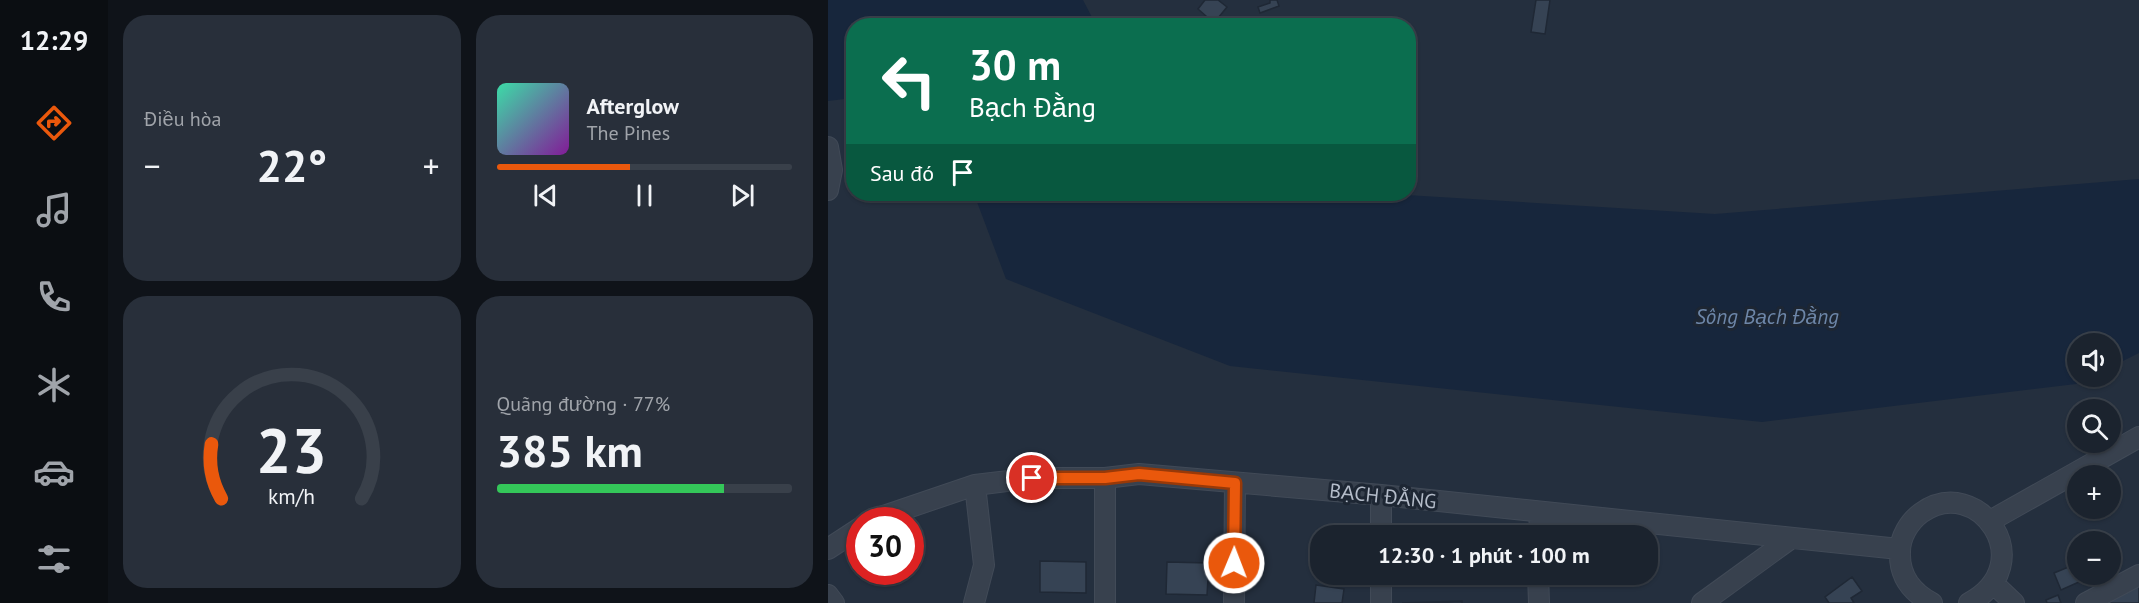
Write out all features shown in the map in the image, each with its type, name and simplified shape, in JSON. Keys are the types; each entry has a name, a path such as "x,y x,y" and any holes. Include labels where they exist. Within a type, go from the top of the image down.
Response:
{"street":[{"path":"828,147 832,170 828,190"},
{"path":"1990,521 2139,437"},
{"name":"BẠCH ĐẰNG","path":"910,507 975,485 1032,478 1105,478 1139,474 1381,495 1899,549"},
{"path":"1105,478 1105,603"},
{"path":"1234,603 1235,483"},
{"path":"974,603 984,565 975,485"},
{"path":"1381,495 1381,525"},
{"path":"1932,603 1918,595 1907,582 1900,566 1899,549 1904,533 1914,519 1928,508 1944,503 1961,504 1977,510 1990,521 1998,535 2002,552 2001,569 1994,584 1982,596 1970,603"},
{"path":"1539,525 1540,512"},
{"path":"828,549 846,537"},
{"path":"1702,603 1790,539"},
{"path":"2086,603 2139,574"},
{"path":"1994,584 2014,603"},
{"path":"1381,585 1381,603"},
{"path":"1538,585 1539,603"},
{"path":"828,595 834,603"}],"water":[{"path":"828,0 1083,0 1092,18 846,18 846,99 828,101"},
{"name":"Sông Bạch Đằng","path":"2139,179 2139,353 2121,362 2121,333 2067,333 2067,385 1762,422 1230,366 1006,279 977,201 1416,201 1416,196 1715,214"}],"building":[{"path":"1205,0 1218,0 1227,7 1218,18 1208,18 1198,9"},
{"path":"1270,0 1277,0 1279,6 1260,13 1258,7 1270,3"},
{"path":"1536,0 1550,0 1545,34 1531,32"},
{"path":"1040,561 1086,562 1086,593 1040,592"},
{"path":"1167,562 1209,563 1207,595 1166,594"},
{"path":"2067,568 2067,585 2072,585 2061,590 2054,573"},
{"path":"1852,577 1862,591 1851,598 1854,603 1829,603 1825,597"},
{"path":"2139,584 2139,603 2110,603 2107,596"},
{"path":"1316,585 1344,589 1342,603 1314,603"},
{"path":"1464,585 1492,585 1492,586"},
{"path":"2058,595 2061,603 2047,603 2046,600"},
{"path":"1462,601 1462,603 1402,603"}],"route":[{"path":"1032,478 1105,478 1139,474 1235,483 1234,563"}]}
